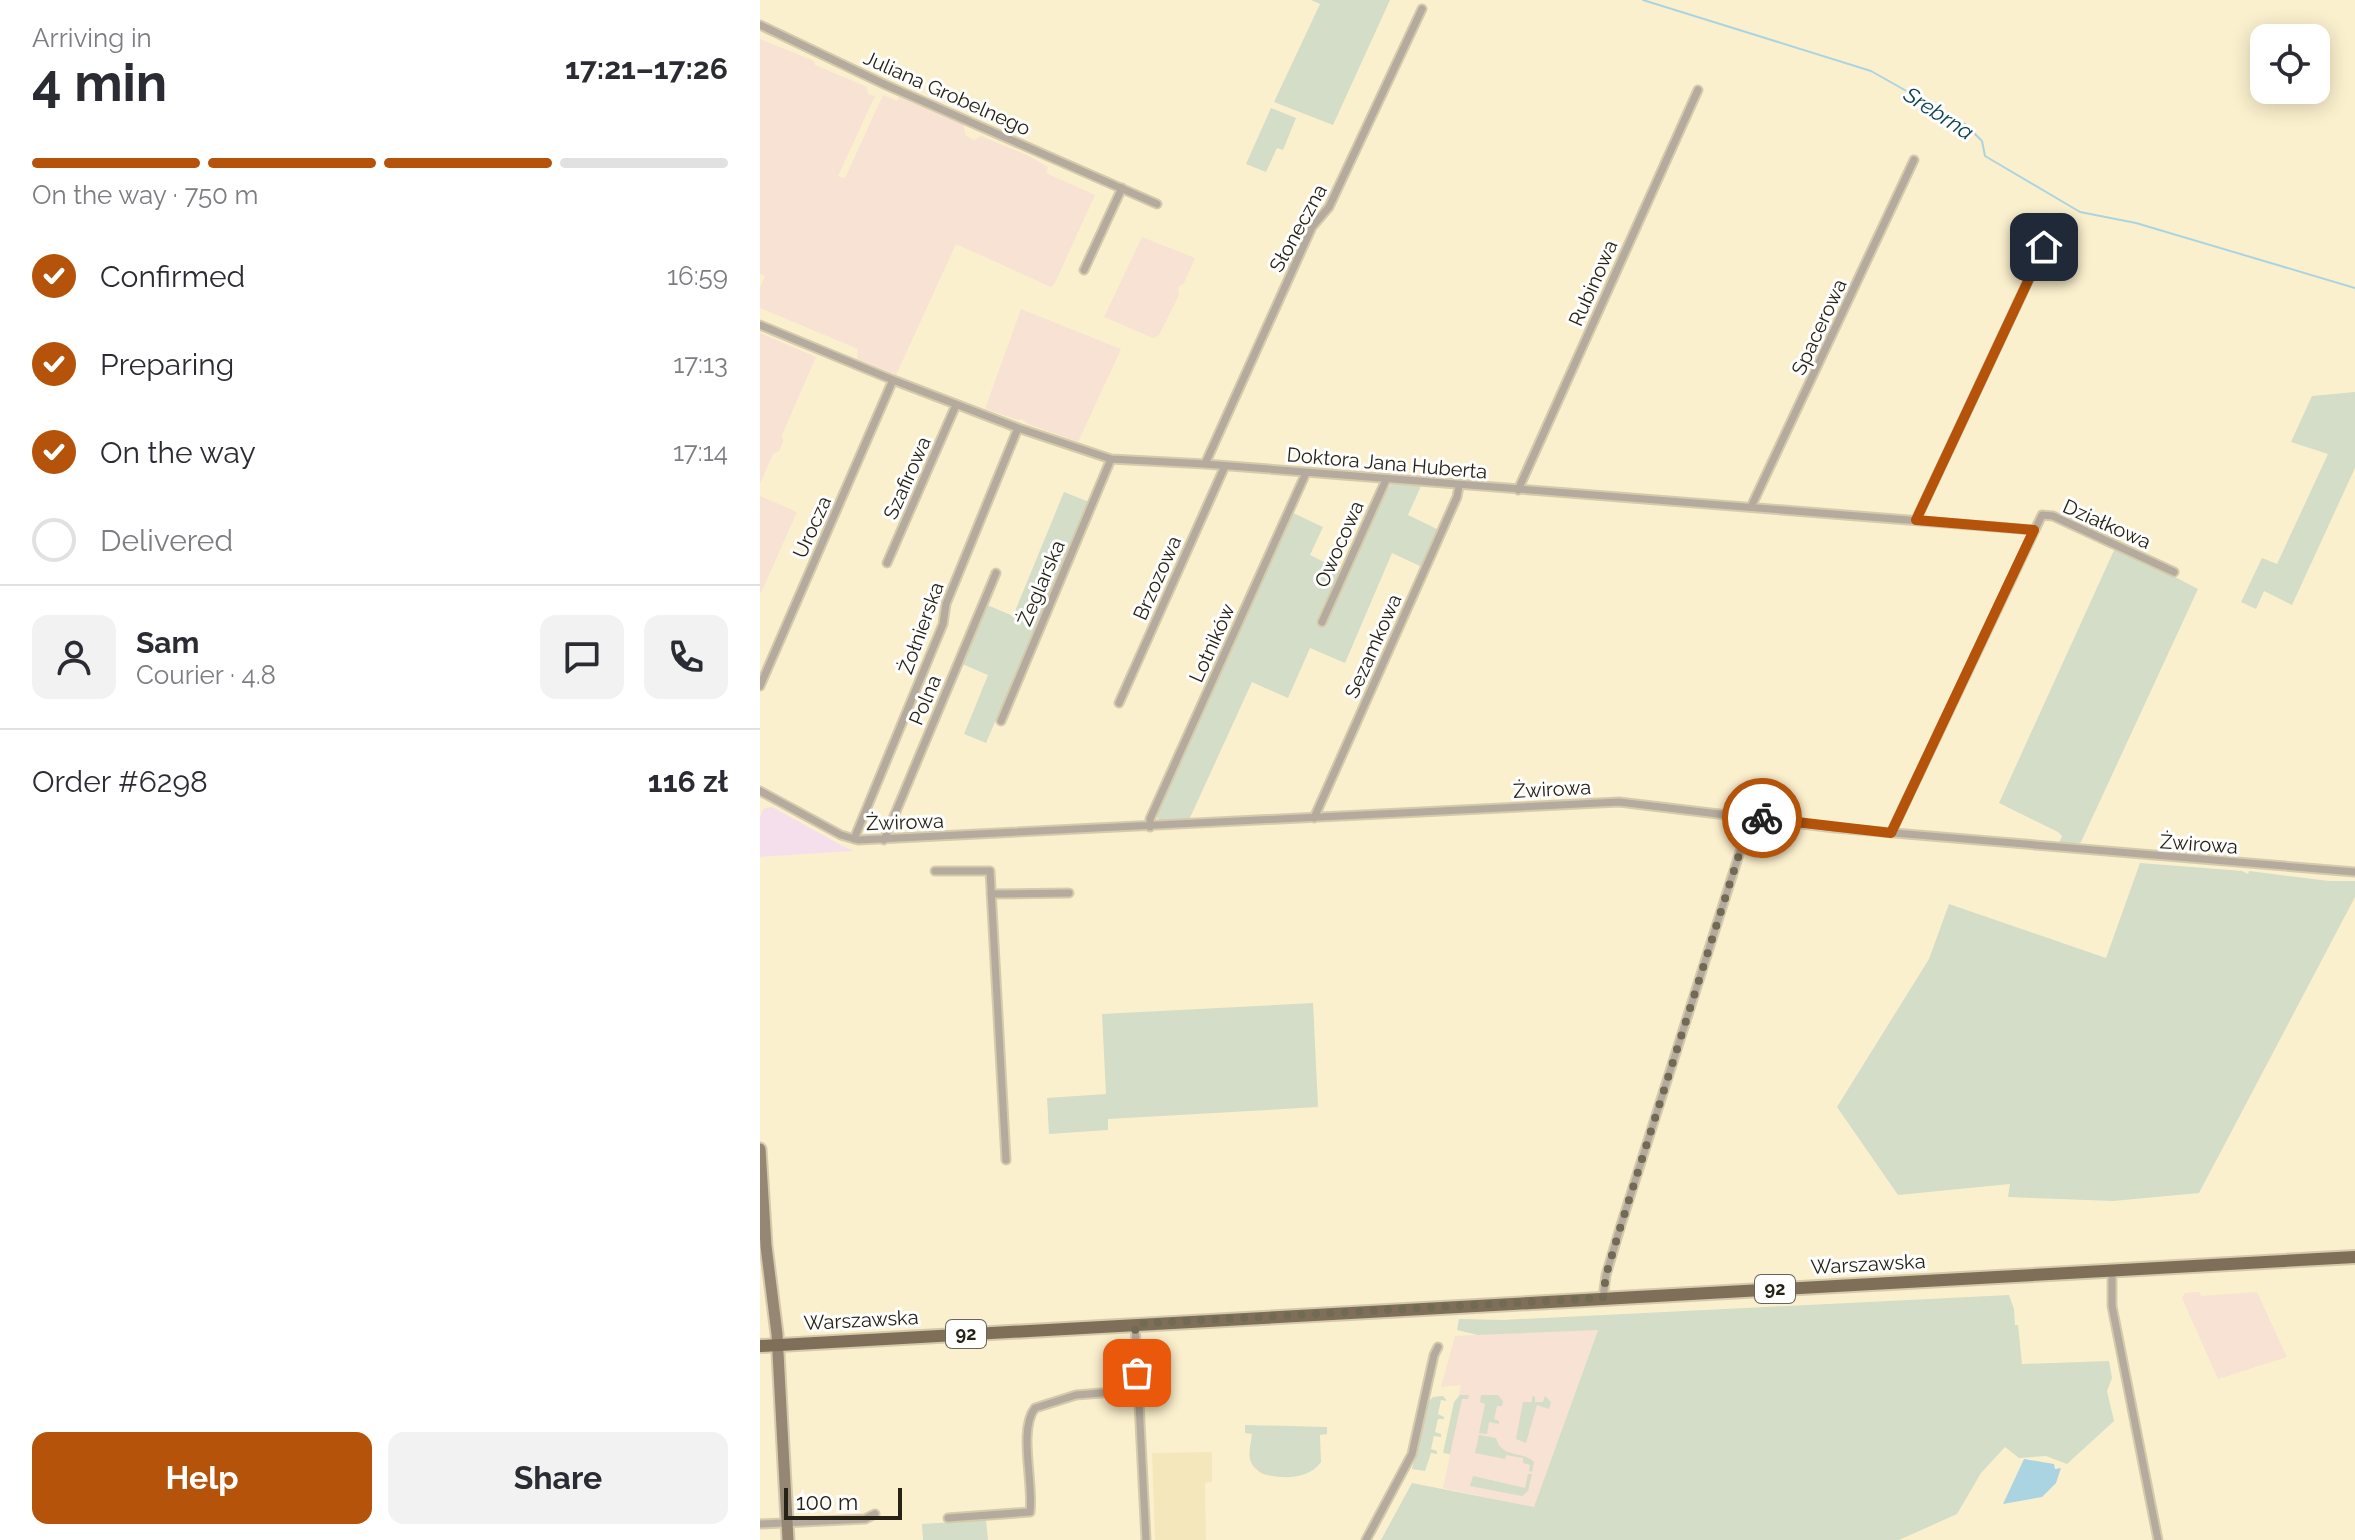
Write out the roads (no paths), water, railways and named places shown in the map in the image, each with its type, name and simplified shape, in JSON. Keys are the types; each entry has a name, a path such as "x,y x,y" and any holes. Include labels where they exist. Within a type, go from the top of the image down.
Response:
{"main road":[{"name":"Warszawska","path":"760,1346 2355,1257"}],"street":[{"name":"Słoneczna","path":"1205,464 1312,227 1329,207 1422,9"},
{"name":"Juliana Grobelnego","path":"760,25 886,85 1157,204"},
{"name":"Rubinowa","path":"1518,490 1698,90"},
{"name":"Spacerowa","path":"1751,507 1914,160"},
{"path":"1084,270 1122,188"},
{"path":"1916,520 2044,247"},
{"name":"Doktora Jana Huberta","path":"760,325 956,405 1111,459 2034,530"},
{"name":"Urocza","path":"760,686 893,380"},
{"name":"Szafirowa","path":"887,563 956,405"},
{"name":"Żołnierska","path":"854,839 943,624 946,604 1018,428"},
{"name":"Żeglarska","path":"1001,721 1111,459"},
{"name":"Brzozowa","path":"1119,703 1225,466"},
{"name":"Lotników","path":"1150,827 1150,819 1306,473"},
{"name":"Owocowa","path":"1322,622 1386,480"},
{"name":"Sezamkowa","path":"1314,818 1457,497 1459,486"},
{"name":"Działkowa","path":"1891,833 2042,515 2053,516 2174,572"},
{"name":"Polna","path":"884,840 996,573"},
{"name":"Żwirowa","path":"760,791 854,839 1150,827 1603,802 1891,833 2355,872"},
{"path":"1603,1298 1606,1275 1621,1225 1751,817"},
{"path":"935,871 990,871 1006,1160"},
{"path":"991,894 1069,893"},
{"path":"760,1149 767,1258 778,1345 788,1540"},
{"path":"2112,1270 2112,1306 2158,1540"},
{"path":"1135,1324 1146,1540"},
{"path":"1366,1540 1412,1454 1438,1347"},
{"path":"948,1518 1030,1512 1029,1422 1031,1413 1040,1404 1076,1395 1138,1390"},
{"path":"760,1524 865,1519 875,1514"}],"water":[{"path":"2024,1459 2061,1468 2056,1483 2042,1497 2003,1504"}],"waterway":[{"name":"Srebrna","path":"1643,0 1871,71 1965,124 1982,141 1985,156 2080,212 2136,223 2355,288"}]}
